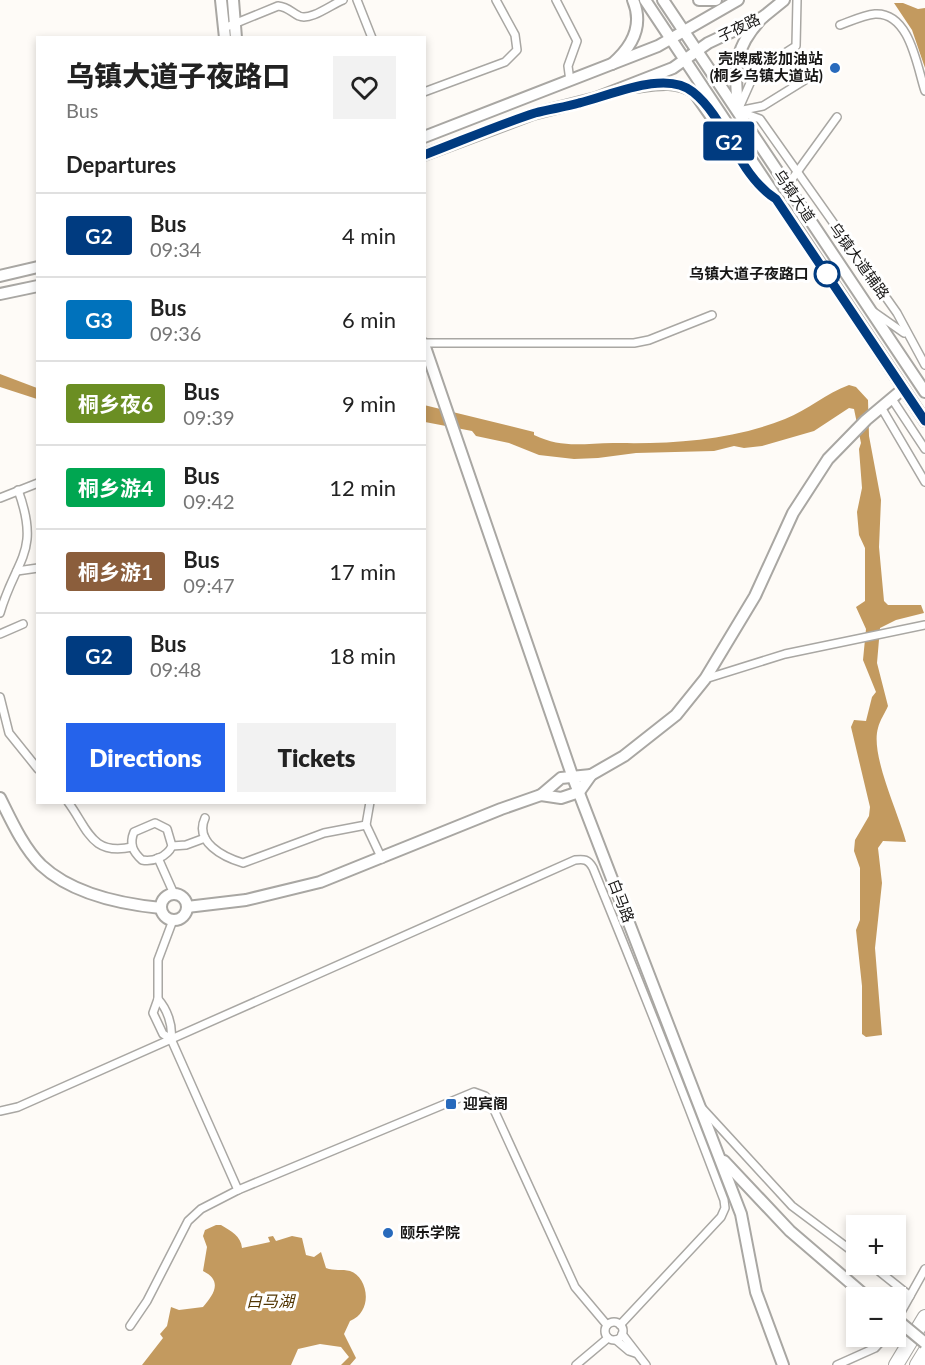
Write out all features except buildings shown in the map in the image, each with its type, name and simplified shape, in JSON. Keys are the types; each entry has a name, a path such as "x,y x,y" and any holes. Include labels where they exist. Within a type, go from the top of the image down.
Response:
{"highway":[{"path":"896,1365 925,1317"},
{"path":"917,1365 925,1352"}],"street":[{"path":"221,0 224,33"},
{"path":"233,0 236,36"},
{"path":"224,33 235,23 278,6 286,6 300,16 308,16 344,0"},
{"path":"357,0 371,36"},
{"path":"426,91 505,62 518,50 515,35 496,0"},
{"path":"556,0 578,41 568,66 570,81"},
{"path":"612,64 627,51 635,35 638,17 633,0"},
{"name":"乌镇大道","path":"645,0 925,421"},
{"name":"乌镇大道","path":"663,0 925,392"},
{"path":"699,0 716,0"},
{"name":"子夜路","path":"426,136 672,40 738,0"},
{"name":"子夜路","path":"426,154 533,114 579,104 673,68 697,50 763,17 784,0"},
{"path":"738,111 755,72 796,46 797,0"},
{"path":"840,26 876,14 897,21 905,32 925,91"},
{"path":"738,111 735,75 739,51 743,40 763,17"},
{"path":"738,111 762,106 813,75"},
{"path":"615,91 669,83 687,87 694,92 757,182 776,199"},
{"name":"乌镇大道辅路","path":"738,111 760,119 897,313 906,334 925,365"},
{"path":"787,186 837,117"},
{"path":"796,229 810,220"},
{"path":"0,276 36,267"},
{"path":"0,294 36,286"},
{"path":"869,308 906,334"},
{"path":"426,344 634,343 649,340 712,315"},
{"name":"白马路","path":"426,349 447,404 572,775 741,1214 763,1318 783,1365"},
{"path":"542,795 561,798 579,792 591,775 624,756 676,715 705,679 755,596 793,513 828,459 853,432 903,389"},
{"path":"892,399 925,449"},
{"path":"880,409 925,482"},
{"path":"0,498 36,484"},
{"path":"0,613 5,594 23,561 28,531 25,510 18,490"},
{"path":"17,571 36,568"},
{"path":"0,634 23,624"},
{"path":"705,679 785,654 925,625"},
{"path":"0,697 9,733 36,764"},
{"path":"187,907 246,900 293,890 351,872 501,809 542,795 561,778 572,775 591,775"},
{"path":"0,798 29,850 49,870 81,890 112,900 161,908"},
{"path":"69,804 94,841 100,846 110,850 132,847"},
{"path":"370,804 366,825 382,858"},
{"path":"205,818 202,830 205,838 218,853 243,863 324,833 366,825"},
{"path":"155,824 167,829 172,846 170,851 158,858 142,860 132,847 134,832 155,824"},
{"path":"172,846 186,846 205,838"},
{"path":"158,858 174,894"},
{"path":"0,1111 18,1107 575,860 589,861 680,1084 725,1208 721,1217 620,1325"},
{"path":"174,894 182,896 187,907 181,918 173,920 165,916 161,908 163,900 174,894"},
{"path":"173,920 158,960 158,999 153,1013 163,1034 171,1039 238,1190"},
{"path":"158,999 173,1029 171,1039"},
{"path":"157,1022 168,1017"},
{"path":"130,1326 147,1301 188,1221 201,1209 238,1190 468,1093 480,1093 489,1101 575,1287 607,1325"},
{"path":"700,1105 792,1206 846,1246"},
{"path":"718,1154 774,1216 855,1287"},
{"path":"906,1303 925,1269"},
{"path":"884,1275 910,1296"},
{"path":"607,1325 612,1323 620,1325"},
{"path":"607,1325 605,1334 608,1338 616,1340 635,1353"},
{"path":"620,1325 622,1334 646,1365"},
{"path":"906,1328 925,1343"},
{"path":"616,1340 622,1334"},
{"path":"576,1365 608,1338"},
{"path":"837,1365 876,1347"}],"water":[{"path":"894,3 903,3 918,9 925,8 925,68 912,30"},
{"path":"0,374 36,388 36,399 0,387"},
{"path":"849,385 856,387 868,400 869,436 881,500 879,547 884,601 888,605 921,605 924,613 896,620 880,628 877,663 888,706 878,728 878,753 886,785 906,842 883,841 878,848 882,883 875,948 882,1035 866,1037 862,1034 862,986 856,930 860,920 860,868 854,851 855,840 869,816 870,807 851,727 854,720 866,721 872,697 876,692 863,660 866,629 856,607 865,601 865,548 859,535 857,512 862,488 859,449 861,443 854,409 849,408 814,431 762,446 744,448 734,446 714,451 636,453 574,459 539,455 509,443 476,436 472,431 426,422 426,405 534,432 534,435 545,440 566,444 661,443 745,432 785,419"},
{"name":"白马湖","path":"221,1225 235,1234 242,1248 270,1242 268,1237 273,1236 276,1241 292,1236 302,1238 306,1255 314,1257 321,1252 326,1268 356,1274 361,1280 366,1295 363,1310 350,1321 344,1334 356,1358 350,1365 341,1365 349,1357 341,1347 320,1344 298,1349 291,1365 142,1365 163,1338 160,1334 167,1326 171,1307 179,1310 203,1307 213,1293 215,1283 203,1271 207,1247 203,1236 205,1230"}],"bus line":[{"name":"G2","path":"426,154 533,114 579,104 615,91 669,83 687,87 694,92 713,116 757,182 765,192 776,199 925,421"}],"place":[{"name":"壳牌威澎加油站 (桐乡乌镇大道站)","path":"835,68"},
{"name":"乌镇大道子夜路口","path":"827,274"},
{"name":"迎宾阁","path":"451,1104"},
{"name":"颐乐学院","path":"388,1233"}]}
